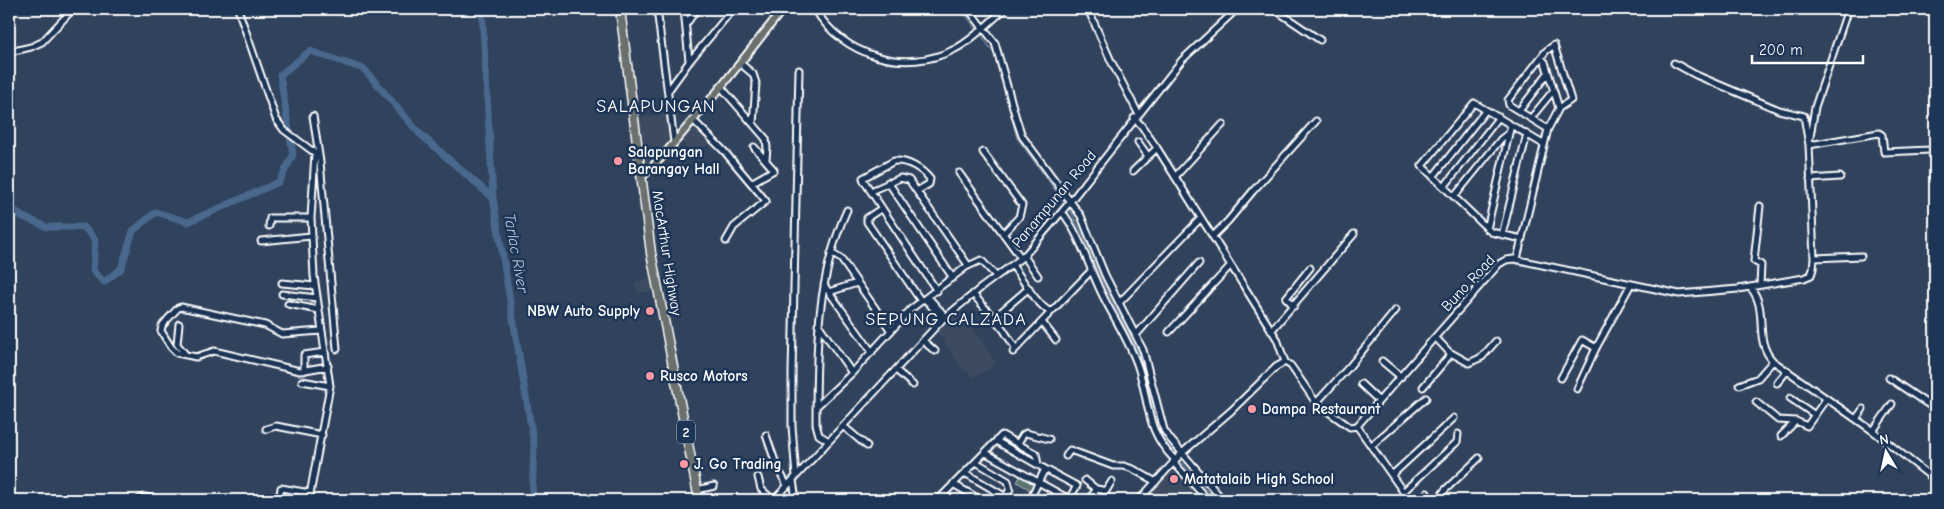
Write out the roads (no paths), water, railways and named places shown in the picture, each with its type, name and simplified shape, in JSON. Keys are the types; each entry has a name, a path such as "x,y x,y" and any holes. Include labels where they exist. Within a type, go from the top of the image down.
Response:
{"highway":[{"name":"MacArthur Highway","path":"620,9 652,260 699,500"}],"main road":[{"path":"642,177 721,87 783,9"}],"street":[{"path":"9,52 31,47 42,42 73,9"},
{"path":"238,9 276,119 284,130 317,152"},
{"path":"657,9 674,142"},
{"path":"684,9 687,23 689,62"},
{"path":"687,23 697,9"},
{"path":"668,92 689,62 733,9"},
{"path":"815,9 822,22 853,47 870,55 892,60 915,60 942,55 957,48 1005,9"},
{"path":"968,9 981,29 992,37 998,48 1022,136 1066,207 1091,271 1136,360 1157,439 1208,500"},
{"path":"1088,9 1106,50 1138,113"},
{"path":"1226,9 1231,14"},
{"name":"Panampunan Road","path":"773,500 945,318 996,276 1023,257 1066,207 1134,118 1182,60 1237,9"},
{"path":"1274,9 1320,40"},
{"path":"1809,145 1814,111 1848,9"},
{"path":"1516,259 1548,128 1559,108 1571,99 1556,45 1550,47 1508,100 1510,105 1548,128"},
{"path":"1541,58 1545,62 1559,108"},
{"path":"740,63 753,74 756,83 753,124"},
{"path":"1674,63 1696,75 1779,110 1804,116 1809,145 1814,258 1861,256"},
{"path":"796,500 792,426 792,373 799,70"},
{"path":"1519,111 1548,72"},
{"path":"721,87 766,139 766,159"},
{"path":"1531,118 1553,91"},
{"path":"1520,238 1502,235 1487,229 1422,166 1474,103 1511,124 1543,147"},
{"path":"1433,176 1486,110"},
{"path":"313,116 337,349"},
{"path":"1444,187 1499,117"},
{"path":"1134,118 1157,148 1272,331 1285,362 1291,366 1316,403 1350,426 1357,426 1408,500"},
{"path":"693,120 724,151 765,198 766,202 734,227 726,241"},
{"path":"1213,236 1316,120"},
{"path":"1175,177 1223,124"},
{"path":"1487,229 1511,124"},
{"path":"1454,197 1501,139 1509,133"},
{"path":"1809,145 1879,133 1882,135 1883,150 1886,152 1930,150 1935,147"},
{"path":"1502,235 1526,134"},
{"path":"1138,142 1148,156"},
{"path":"751,183 774,171 766,159 754,147"},
{"path":"1133,171 1157,148"},
{"path":"309,500 330,386 315,286 311,236 317,152"},
{"path":"983,152 1022,205 1020,216 1003,234"},
{"path":"917,191 929,184 930,179 921,169 898,161 863,178 937,290"},
{"path":"959,173 1003,234 1038,276"},
{"path":"1810,179 1840,177"},
{"path":"871,191 888,182 900,178 906,179 917,191 968,265"},
{"path":"888,182 953,278"},
{"path":"1760,206 1754,261 1761,264 1760,285"},
{"path":"1066,207 1081,216 1096,255 1145,354 1161,424 1182,453 1223,500"},
{"path":"882,208 867,218 867,222 925,299 945,318"},
{"path":"829,441 818,432 816,424 818,324 831,253 847,210"},
{"path":"269,226 270,218 311,218"},
{"path":"1120,302 1201,218"},
{"path":"1272,331 1354,234"},
{"path":"261,241 311,236"},
{"path":"831,253 841,259 891,331"},
{"name":"Buno Road","path":"1357,426 1499,264 1506,260 1516,259 1672,293 1686,294 1750,287 1808,276 1812,272 1814,258"},
{"path":"816,407 852,373 911,309 968,265 981,260 996,276"},
{"path":"1136,335 1199,263"},
{"path":"1012,265 1046,310 1051,312"},
{"path":"1169,332 1230,266"},
{"path":"1294,306 1286,298 1310,268"},
{"path":"973,294 994,318 1014,349 1091,271"},
{"path":"282,283 315,286"},
{"path":"829,292 857,283"},
{"path":"824,284 872,352"},
{"path":"1577,389 1596,348 1632,284"},
{"path":"1750,287 1759,300 1764,349 1773,361 1873,431 1935,480"},
{"path":"994,318 1029,288"},
{"path":"282,294 317,298"},
{"path":"288,304 319,310"},
{"path":"321,331 282,334 265,325 181,308 178,308 162,326 162,331 174,351 186,356 196,357 214,351 304,371 328,366"},
{"path":"1316,403 1343,374 1396,310"},
{"path":"1042,322 1056,340"},
{"path":"179,324 177,344 186,356"},
{"path":"818,324 852,373"},
{"path":"1435,337 1451,353 1470,363 1482,357 1496,341"},
{"path":"1562,378 1582,340 1596,348"},
{"path":"923,341 934,351"},
{"path":"304,371 304,355 325,352"},
{"path":"1422,388 1451,353"},
{"path":"1382,361 1401,377"},
{"path":"1739,385 1760,376 1773,361"},
{"path":"1139,500 1182,453 1231,411 1276,367 1285,362"},
{"path":"896,370 913,385"},
{"path":"1777,383 1787,371"},
{"path":"1889,378 1935,409"},
{"path":"302,381 330,386"},
{"path":"1361,384 1379,401"},
{"path":"1371,446 1426,398"},
{"path":"1790,398 1815,415"},
{"path":"1756,402 1778,420 1796,421 1807,426 1826,399"},
{"path":"1873,431 1892,404"},
{"path":"1856,420 1863,409"},
{"path":"1392,475 1454,418"},
{"path":"1780,436 1796,421"},
{"path":"266,429 276,426 322,435"},
{"path":"843,426 867,446"},
{"path":"1018,443 1026,433 1049,439"},
{"path":"1403,492 1457,442 1458,434"},
{"path":"766,435 777,467 787,485"},
{"path":"938,500 1003,435 1036,454 1038,464"},
{"path":"986,453 1069,500 1077,486 996,441"},
{"path":"1066,456 1070,450 1113,466 1124,466 1133,469 1156,482"},
{"path":"1438,500 1445,490 1479,458"},
{"path":"976,462 1008,481 1010,489 1005,498"},
{"path":"1027,500 1032,495 1045,469"},
{"path":"965,473 1005,498 1018,500"},
{"path":"758,477 761,489 773,500"},
{"path":"1085,480 1096,489 1106,491 1112,481"},
{"path":"953,484 981,500"},
{"path":"697,490 714,486"},
{"path":"279,500 281,488 310,493"},
{"path":"1088,500 1096,489"},
{"path":"1420,500 1427,493"},
{"path":"943,495 952,500"},
{"path":"1032,495 1042,500"},
{"path":"1932,500 1935,496"},
{"path":"138,500 144,497 158,500"}],"waterway":[{"name":"Tarlac River","path":"482,9 493,198 534,445 532,500"},
{"path":"961,9 977,30"},
{"path":"980,33 994,54 1017,138 1066,205"},
{"path":"9,205 21,216 47,227 84,227 95,240 93,271 104,282 121,269 133,231 156,212 188,222 279,182 293,155 280,75 310,51 364,69 419,133 493,198"},
{"path":"1069,208 1083,235 1098,273 1140,356 1155,418 1162,438 1176,456"},
{"path":"1179,460 1216,500"}],"place":[{"name":"Salapungan Barangay Hall","path":"618,161"},
{"name":"NBW Auto Supply","path":"650,311"},
{"name":"Rusco Motors","path":"650,376"},
{"name":"Dampa Restaurant","path":"1252,409"},
{"name":"J. Go Trading","path":"684,464"},
{"name":"Matatalaib High School","path":"1174,479"}],"district":[{"name":"SALAPUNGAN","path":"656,106"},
{"name":"SEPUNG CALZADA","path":"946,319"}]}
